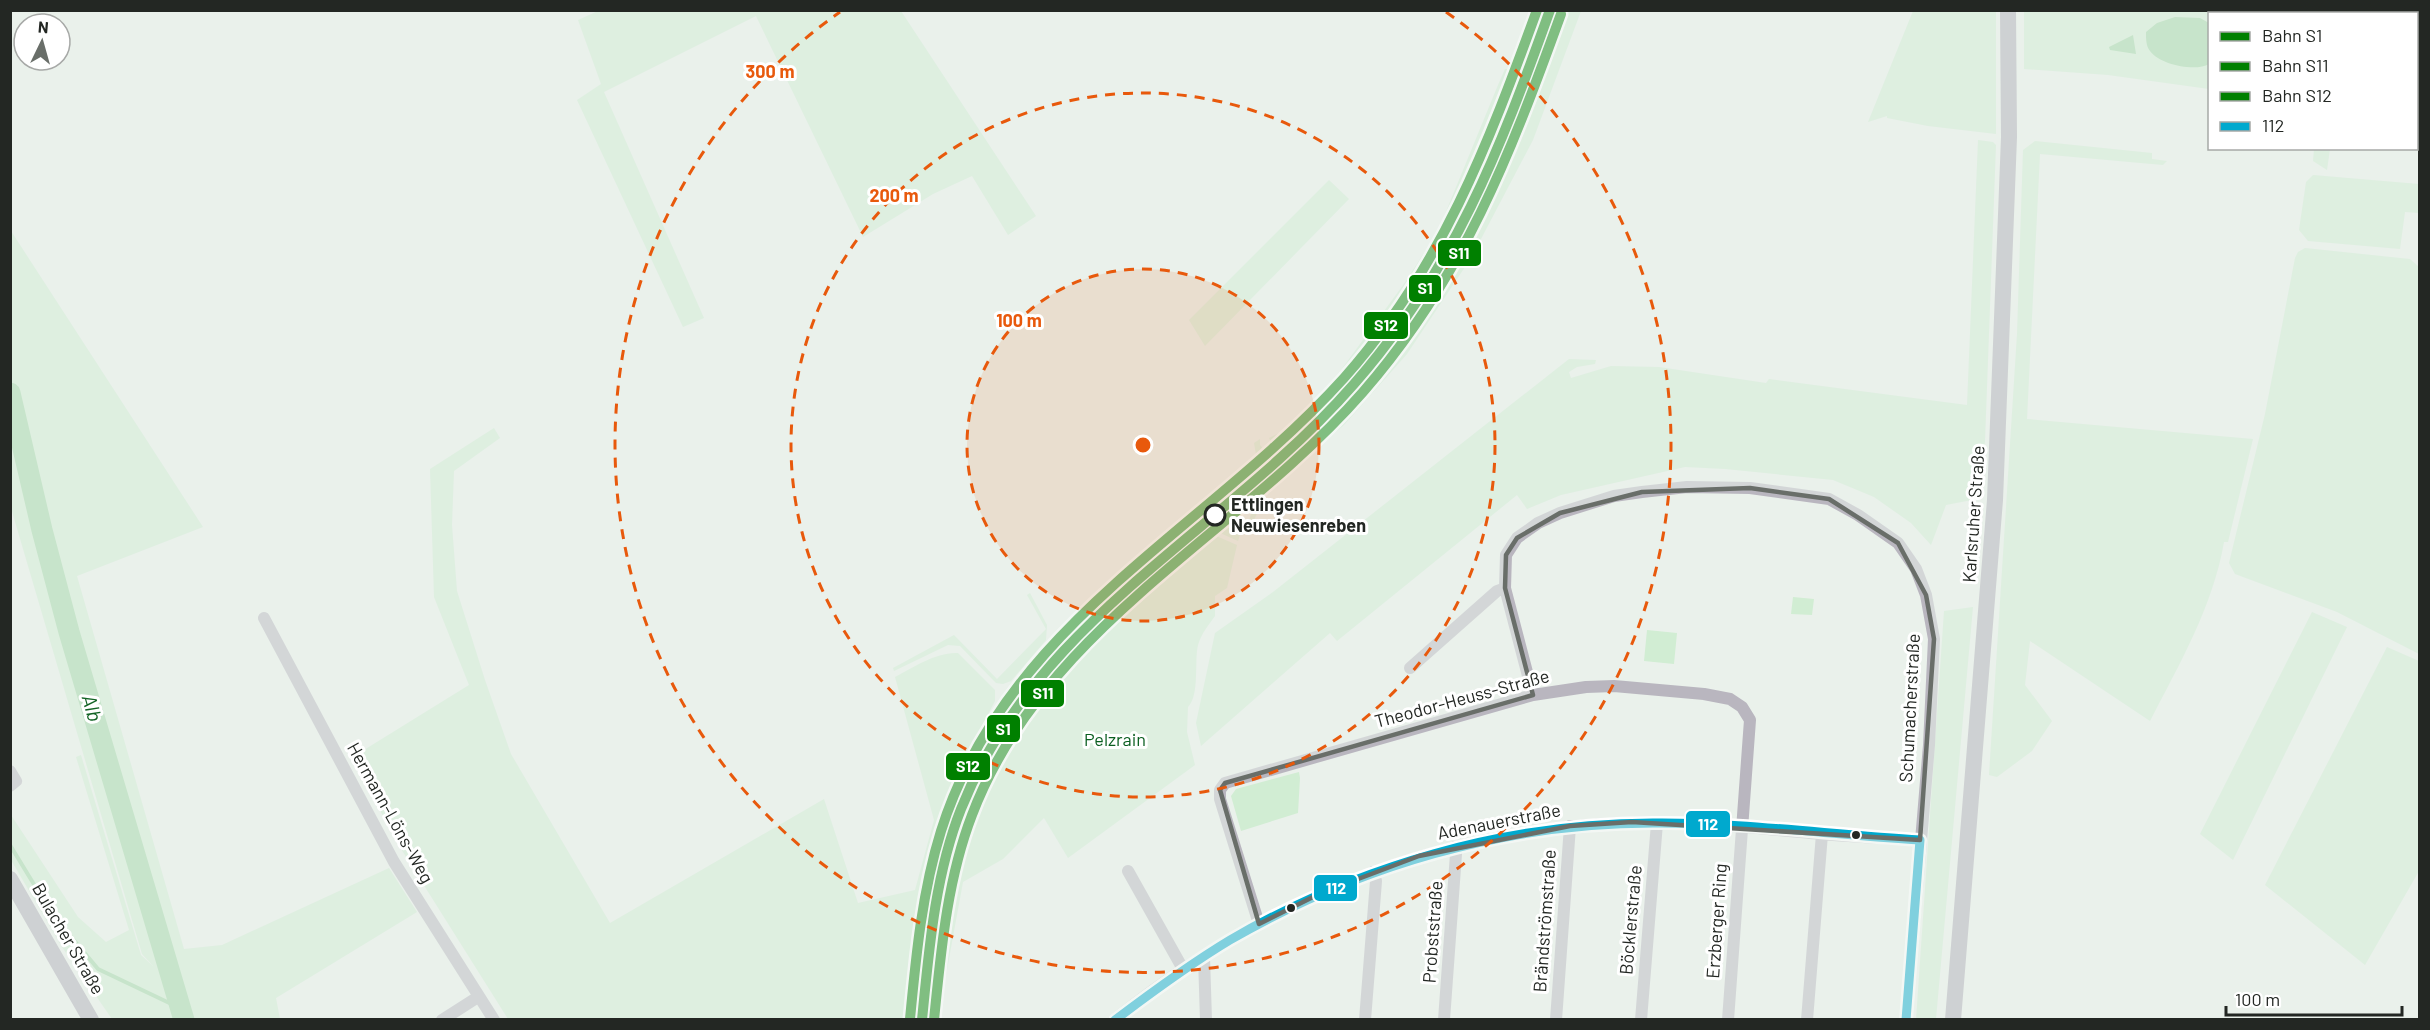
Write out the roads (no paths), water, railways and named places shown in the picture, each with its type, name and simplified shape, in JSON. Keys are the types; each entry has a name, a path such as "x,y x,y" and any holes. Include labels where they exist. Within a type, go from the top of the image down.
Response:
{"main road":[{"name":"Karlsruher Straße","path":"1953,1020 1995,500 2006,251 2008,10"},
{"name":"Bulacher Straße","path":"10,879 91,1020"}],"street":[{"name":"Schumacherstraße","path":"1533,695 1505,588 1506,555 1517,538 1538,523 1560,513 1614,496 1687,487 1750,488 1829,499 1858,514 1898,543 1916,569 1928,603 1934,639 1929,745 1906,1020"},
{"path":"1410,668 1497,591 1505,588"},
{"name":"Hermann-Löns-Weg","path":"264,618 394,862 494,1020"},
{"name":"Theodor-Heuss-Straße","path":"1259,924 1220,799 1220,790 1225,783 1533,695 1586,687 1614,686 1704,694 1730,699 1742,707 1749,720 1742,826"},
{"path":"10,771 16,781 10,786"},
{"name":"Adenauerstraße","path":"1114,1020 1183,969 1259,924 1321,893 1373,872 1455,847 1570,826 1657,823 1742,826 1920,840"},
{"name":"Böcklerstraße","path":"1641,1020 1657,823"},
{"name":"Brändströmstraße","path":"1556,1020 1570,826"},
{"name":"Erzberger Ring","path":"1728,1020 1742,826"},
{"path":"1807,1020 1822,834"},
{"name":"Probststraße","path":"1444,1020 1455,847"},
{"path":"1128,871 1183,969"},
{"path":"1365,1020 1376,881 1373,872"},
{"path":"1204,957 1206,1020"},
{"path":"442,1020 478,997"}],"waterway":[{"name":"Alb","path":"10,393 69,632 184,1020"},
{"path":"10,845 52,914 98,969 182,1009"}],"rail line":[{"name":"S12","path":"910,1019 917,948 934,854 971,758 1012,694 1061,636 1173,533 1290,433 1344,378 1378,336 1408,294 1458,204 1500,109 1537,10"},
{"name":"S1","path":"922,1020 934,913 945,860 961,809 994,742 1036,682 1085,629 1303,437 1354,384 1389,341 1420,297 1471,207 1512,111 1550,10"},
{"name":"S11","path":"934,1020 946,916 963,840 972,815 1004,749 1045,690 1094,637 1147,587 1313,444 1363,392 1398,348 1457,259 1481,212 1523,116 1561,14"}],"place":[{"name":"Ettlingen Neuwiesenreben","path":"1215,515"}],"park label":[{"name":"Pelzrain","path":"1115,740"}]}
